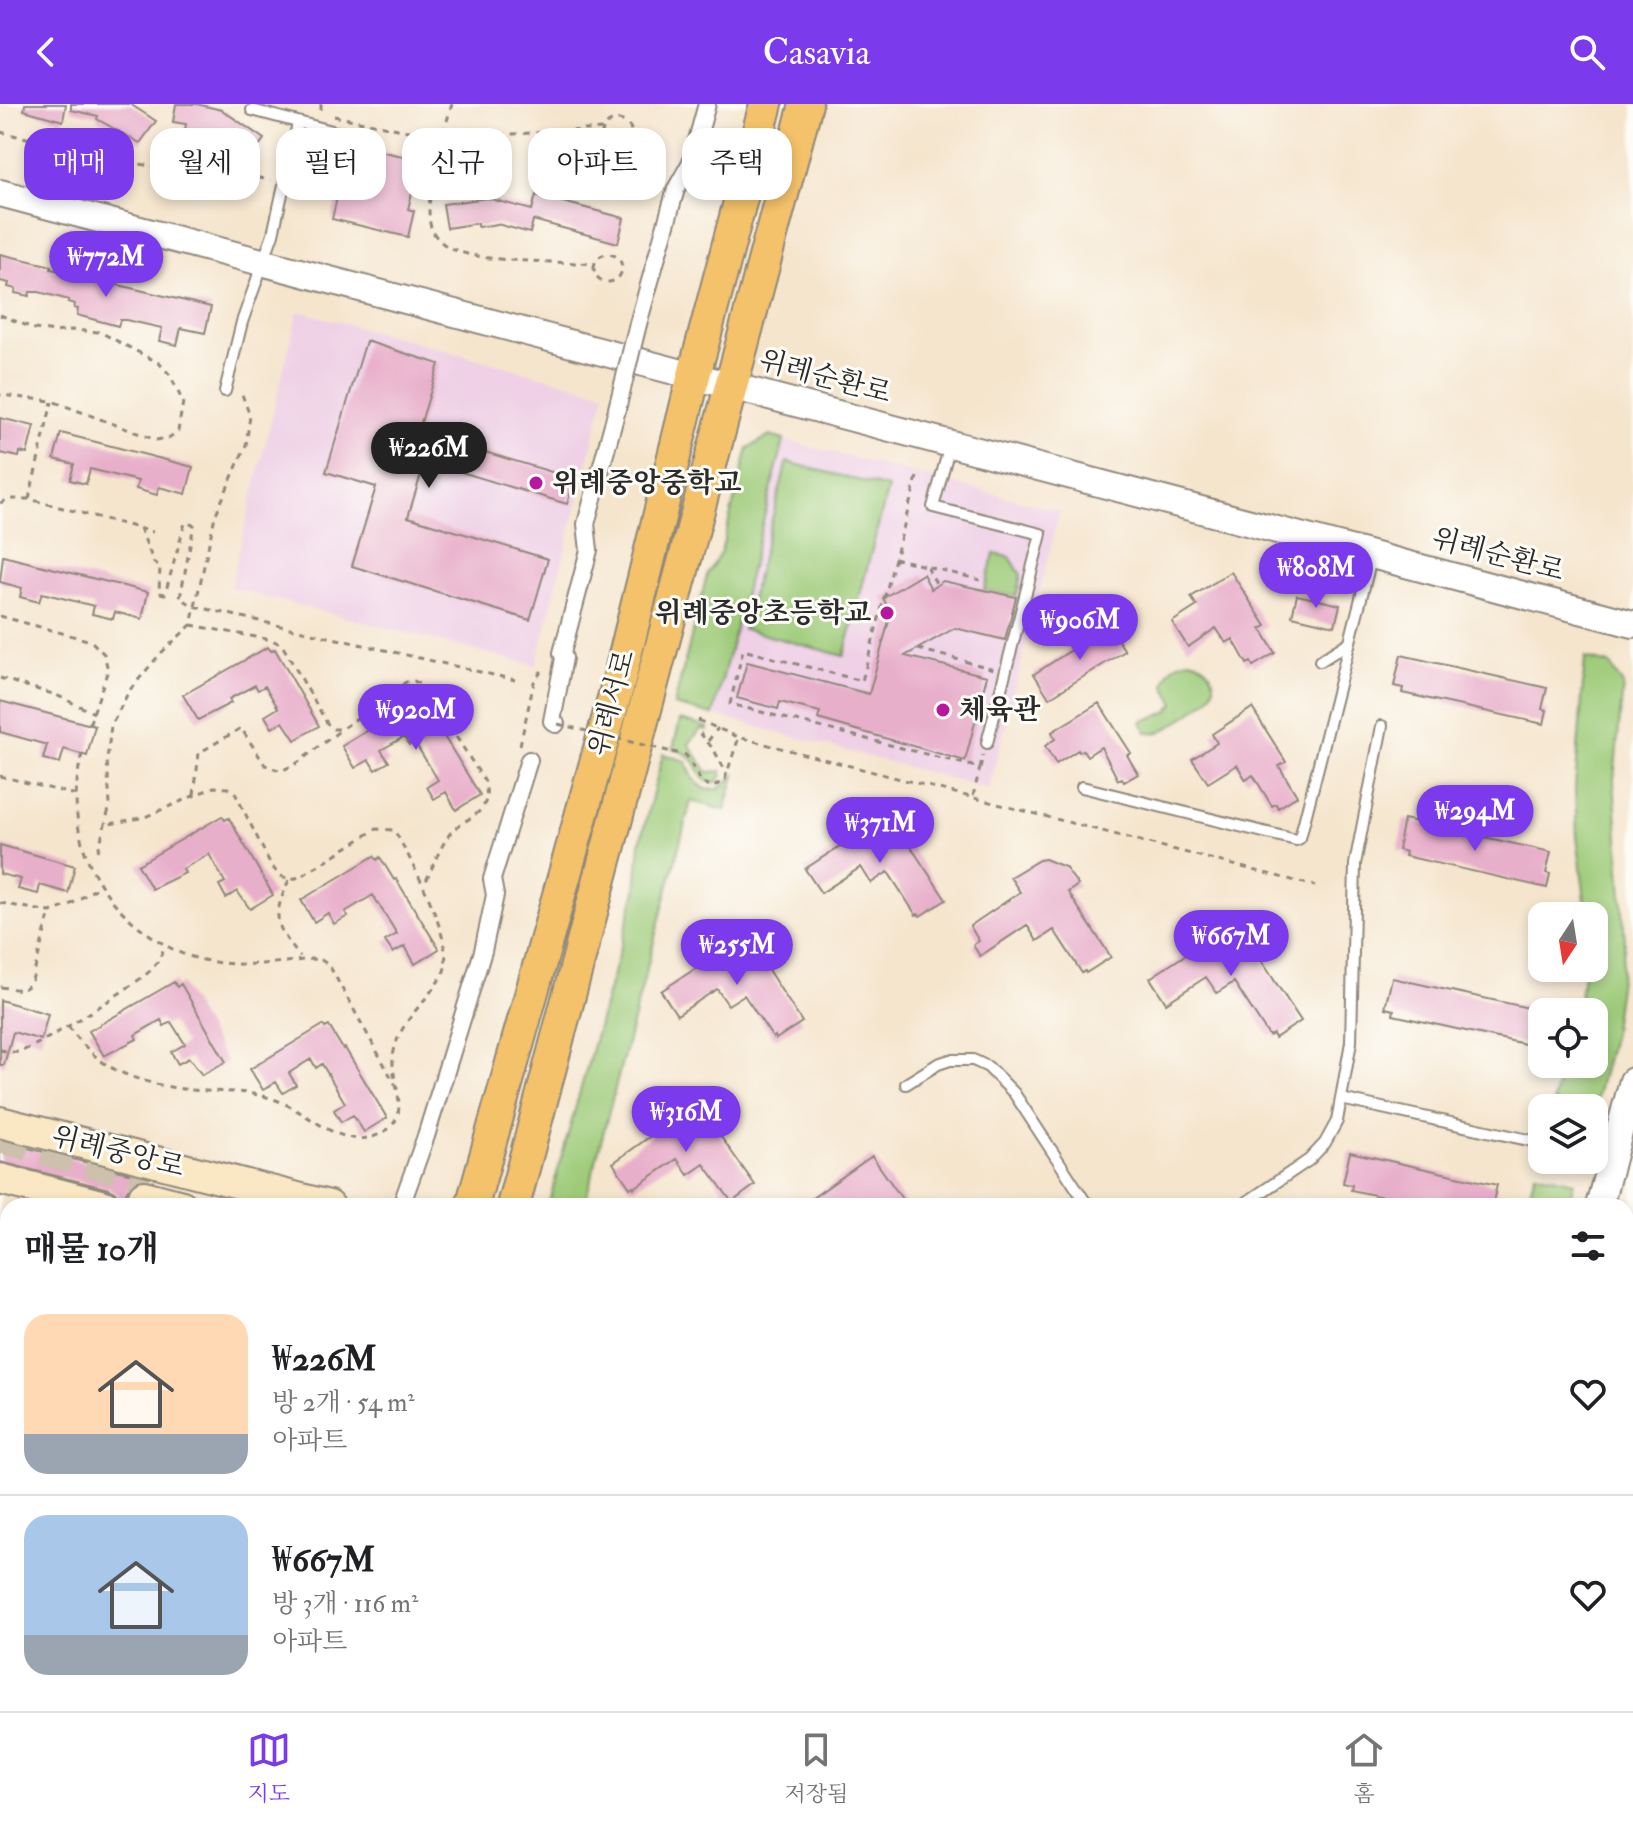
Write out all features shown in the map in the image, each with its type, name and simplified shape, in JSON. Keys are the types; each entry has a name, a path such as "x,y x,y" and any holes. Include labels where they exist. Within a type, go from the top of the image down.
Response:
{"main road":[{"name":"위례서로","path":"474,1198 618,684 694,375 766,104"},
{"name":"위례서로","path":"515,1198 806,104"},
{"name":"위례중앙로","path":"0,1122 298,1198"},
{"name":"위례중앙로","path":"0,1179 73,1198"},
{"name":"위례중앙로","path":"167,1198 146,1187 212,1198"}],"street":[{"path":"557,724 552,721 564,658 562,653 589,550 586,524 672,202 691,162 707,104"},
{"name":"위례순환로","path":"0,193 1633,624"},
{"path":"403,1198 426,1136 483,951 495,895 492,879 529,760"},
{"path":"1600,1198 1607,1157 1633,1081"}],"lane":[{"path":"252,110 318,128"},
{"path":"297,128 298,123"},
{"path":"225,391 242,322 273,234 281,200"},
{"path":"950,443 933,507 1041,534 987,743"},
{"path":"1082,787 1296,840 1300,838 1372,554"},
{"path":"1320,661 1350,642"},
{"path":"1254,1198 1298,1170 1332,1133 1351,1042 1355,864 1382,726"},
{"path":"906,1084 950,1060 964,1059 988,1067 1014,1093 1083,1198"},
{"path":"1341,1099 1528,1140"}],"path":[{"path":"445,128 452,104"},
{"path":"321,113 402,130"},
{"path":"614,120 624,121 633,133 631,143 618,151 609,148 603,139 603,129 614,120"},
{"path":"0,132 167,170 189,165 276,181"},
{"path":"430,200 433,231 442,243 454,250 476,256 595,264 604,255 612,255 619,259 621,272 615,279 606,281 598,277 595,264"},
{"path":"0,315 45,330 100,332 159,363 170,375 183,402 178,431 169,438 156,440 52,401 0,395"},
{"path":"98,851 110,805 107,760 111,726 129,691 160,654 191,625 215,516 246,445 250,416 232,362"},
{"path":"29,499 52,401"},
{"path":"917,477 862,681 743,650 730,704 980,768"},
{"path":"0,503 9,499 29,499 153,532"},
{"path":"140,528 154,563 160,566 159,593 165,594 185,523 194,525 180,598 194,606 515,680"},
{"path":"894,558 980,580"},
{"path":"926,566 937,585"},
{"path":"0,616 91,641 104,654 108,670 89,725"},
{"path":"191,625 262,638 282,645 327,723 333,729 342,729"},
{"path":"874,638 882,639"},
{"path":"918,649 1005,672"},
{"path":"0,678 56,695 94,713"},
{"path":"194,795 199,753 241,728 265,765 281,771 296,764 406,682 414,681 424,686 485,782 486,802 450,833 423,887"},
{"path":"698,720 739,737 1315,886"},
{"path":"557,724 688,757 696,776 707,786 719,784 727,774 739,737"},
{"path":"708,741 718,728"},
{"path":"700,733 727,774"},
{"path":"972,797 987,743"},
{"path":"82,754 75,809 81,841 90,869 119,910 165,945 191,957 234,964 321,960 329,965 397,1088"},
{"path":"0,776 76,795"},
{"path":"68,1026 92,1054 116,1070 160,1084 193,1090 231,1090 277,1100 343,1138 361,1140 386,1131 395,1122 400,1108 393,1059 400,1032 445,969 444,945 437,918 394,830 376,829 300,877 289,880 279,876 271,865 235,793 228,788 214,787 145,817 105,825"},
{"path":"289,880 277,906 276,921 281,933 300,957"},
{"path":"0,903 50,912 68,906 100,886"},
{"path":"0,987 22,990 31,984 50,912"},
{"path":"0,1050 16,1053 35,1046 68,1026 147,974 160,959 165,945"}],"shaded area":[{"path":"298,311 605,393 536,666 230,588"},
{"name":"위례중앙초등학교","path":"784,440 1060,511 989,789 713,715"}],"green space":[{"path":"770,436 784,440 713,715 674,705 707,575 721,552 748,448"},
{"path":"787,462 888,488 844,656 743,629"},
{"path":"994,554 1010,557 1021,575 1016,597 984,590"},
{"path":"1585,658 1609,664 1623,685 1614,780 1625,941 1608,1053 1608,998 1579,998 1582,982 1608,982 1608,902 1585,902 1575,789"},
{"path":"1190,660 1207,668 1213,678 1210,697 1165,730 1147,732 1141,722 1167,712 1175,704 1165,686 1170,672 1176,665"},
{"path":"680,720 708,727 708,730 701,729 689,744 707,772 722,771 715,783 704,778 691,758 673,749"},
{"path":"663,754 686,761 694,780 705,789 718,789 735,775 725,810 691,801 586,1198 550,1198 636,891 640,843"},
{"path":"1559,1078 1602,1078 1598,1094 1555,1094"},
{"path":"1535,1174 1574,1182 1570,1198 1528,1198"}],"building":[{"path":"25,104 66,104 63,121 24,110"},
{"path":"71,104 130,104 156,121 140,143 134,140 134,128 113,128 97,119 98,116 71,110"},
{"path":"176,104 196,104 222,110 248,128 185,128 186,124 173,122"},
{"path":"386,152 402,156 402,200 410,200 408,209 414,211 408,237 332,219 336,200 386,200"},
{"path":"494,200 532,210 535,200 555,200 624,218 618,243 533,220 530,233 497,224 478,227 478,223 447,228 443,204"},
{"path":"0,254 211,307 205,333 181,328 177,345 159,341 162,328 126,320 120,320 118,326 77,315 78,309 69,300 39,292 30,292 29,296 15,293 16,289 8,287 9,283 0,281"},
{"name":"위례중앙중학교","path":"366,341 439,364 418,432 575,479 567,504 425,461 408,517 548,559 530,620 352,566 376,487 326,472"},
{"path":"0,418 34,426 27,454 20,452 19,457 0,453"},
{"path":"61,433 193,467 186,494 159,487 157,495 136,489 138,481 90,469 86,484 70,480 74,464 54,459"},
{"path":"3,556 148,592 142,619 115,612 113,619 92,614 94,606 42,593 39,602 20,597 22,588 0,582"},
{"path":"1231,572 1266,626 1261,629 1275,653 1253,666 1251,662 1247,664 1233,639 1226,643 1216,628 1188,647 1172,622 1197,606 1191,597"},
{"path":"923,574 931,589 943,581 1016,597 1005,640 955,628 905,656 987,676 965,761 818,719 820,712 780,702 778,709 737,698 747,662 869,694 891,613 883,598"},
{"path":"1297,595 1340,605 1335,626 1292,616"},
{"path":"1109,626 1125,651 1049,698 1034,674"},
{"path":"268,647 271,651 275,649 319,726 295,740 283,722 272,728 265,716 278,708 265,686 258,690 255,685 229,699 231,703 198,720 183,695"},
{"path":"1401,655 1547,688 1542,709 1547,710 1544,724 1402,693 1403,688 1394,686"},
{"path":"0,701 95,726 87,756 64,749 60,763 43,759 47,745 0,732"},
{"path":"415,702 418,706 421,703 437,725 480,795 456,810 446,792 434,799 427,787 438,780 414,741 409,745 404,737 381,750 389,762 375,770 369,760 355,768 342,746"},
{"path":"1099,703 1131,753 1127,755 1138,774 1124,782 1122,778 1118,780 1101,747 1087,756 1083,750 1078,750 1056,764 1045,746 1055,739 1052,732"},
{"path":"1252,708 1286,762 1279,766 1297,796 1278,808 1276,804 1272,806 1253,775 1246,780 1237,765 1208,783 1192,759 1217,743 1212,734"},
{"path":"889,814 946,900 920,916 916,915 888,872 871,883 861,867 821,893 805,869"},
{"path":"222,816 225,820 229,818 273,895 250,909 237,891 226,898 219,885 225,882 209,854 183,869 185,873 152,889 138,865"},
{"path":"1404,819 1551,852 1546,873 1550,874 1547,888 1405,856 1406,852 1398,850"},
{"path":"0,845 75,866 68,893 40,885 38,894 18,889 21,879 0,874"},
{"path":"374,856 377,860 380,857 396,879 439,949 415,964 405,946 393,953 385,941 397,934 373,895 345,912 348,916 334,924 328,913 314,922 301,900"},
{"path":"1045,859 1065,867 1078,885 1068,892 1111,957 1086,973 1082,973 1054,930 1037,941 1027,925 980,956 973,945 979,941 970,926 1020,892 1010,877"},
{"path":"1236,922 1301,1021 1275,1038 1273,1034 1269,1036 1234,982 1217,993 1206,977 1166,1003 1150,978"},
{"path":"746,936 802,1022 776,1039 744,995 728,1005 717,989 677,1015 661,991"},
{"path":"1392,978 1528,1008 1528,1045 1393,1015 1394,1010 1385,1008"},
{"path":"174,982 177,987 181,984 226,1062 202,1075 189,1058 178,1064 171,1052 185,1044 171,1022 164,1026 161,1020 135,1035 137,1039 104,1056 89,1031"},
{"path":"0,1000 48,1014 41,1040 13,1032 4,1065 0,1065"},
{"path":"323,1025 325,1028 329,1026 345,1048 387,1118 364,1132 353,1115 341,1122 334,1110 345,1103 322,1064 316,1068 311,1059 289,1073 296,1085 283,1093 276,1082 263,1090 250,1069"},
{"path":"697,1103 755,1185 737,1198 729,1198 704,1164 688,1175 677,1159 630,1188 613,1163"},
{"path":"0,1141 148,1179 139,1179 131,1184 126,1192 128,1198 118,1198 109,1189 0,1162"},
{"path":"1350,1152 1497,1185 1494,1198 1388,1198 1351,1190 1352,1185 1343,1183"},
{"path":"872,1156 901,1198 812,1198"}],"tunnel":[{"path":"0,1138 149,1178"}],"place":[{"name":"위례중앙중학교","path":"536,483"},
{"name":"위례중앙초등학교","path":"887,613"},
{"name":"체육관","path":"943,710"}]}
